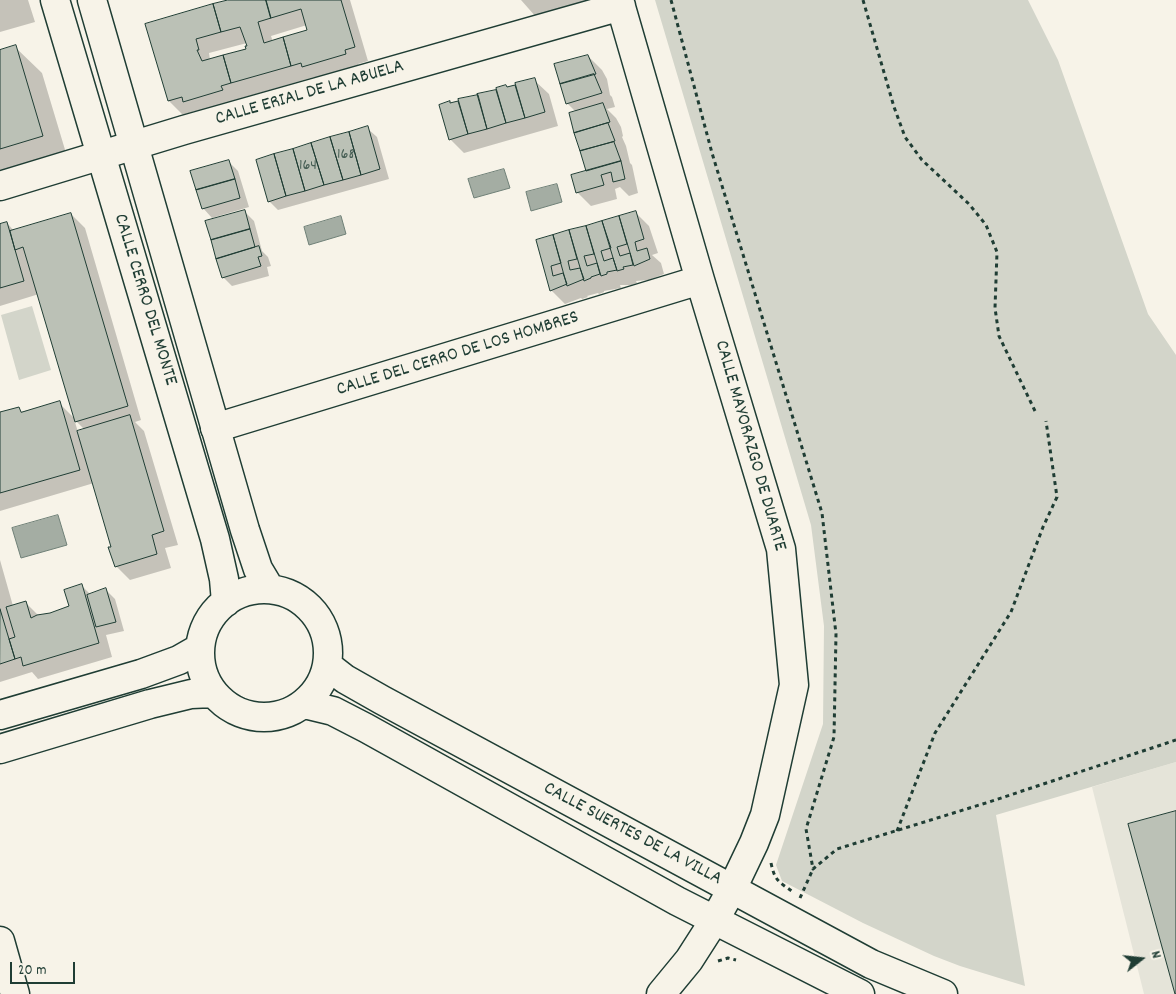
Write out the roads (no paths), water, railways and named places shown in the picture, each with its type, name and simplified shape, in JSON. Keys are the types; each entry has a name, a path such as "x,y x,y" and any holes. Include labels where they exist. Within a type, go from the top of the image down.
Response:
{"main road":[{"name":"CALLE CERRO DEL MONTE","path":"56,0 215,539 224,579 226,602"},
{"name":"CALLE CERRO DEL MONTE","path":"92,0 215,428 258,569 270,589"},
{"name":"CALLE ERIAL DE LA ABUELA","path":"0,186 620,3"},
{"name":"CALLE MAYORAZGO DE DUARTE","path":"620,3 700,280 781,549 794,685 765,815 754,843 714,921 689,960 661,994"},
{"name":"CALLE DEL CERRO DE LOS HOMBRES","path":"215,428 700,280"},
{"path":"270,589 284,592 310,608 326,635 327,665 323,680 315,693 304,704 292,712 278,716 256,717 236,711 223,703 213,693 205,679 201,664 200,648 208,622 226,602 246,592 270,589"},
{"path":"0,715 141,674 179,660 200,648"},
{"name":"CALLE SUERTES DE LA VILLA","path":"327,665 345,679 382,700 871,964 943,994"},
{"path":"0,749 150,704 191,694 213,693"},
{"name":"CALLE SUERTES DE LA VILLA","path":"304,704 333,711 366,728 714,921 860,994"},
{"path":"0,941 15,994"}]}
